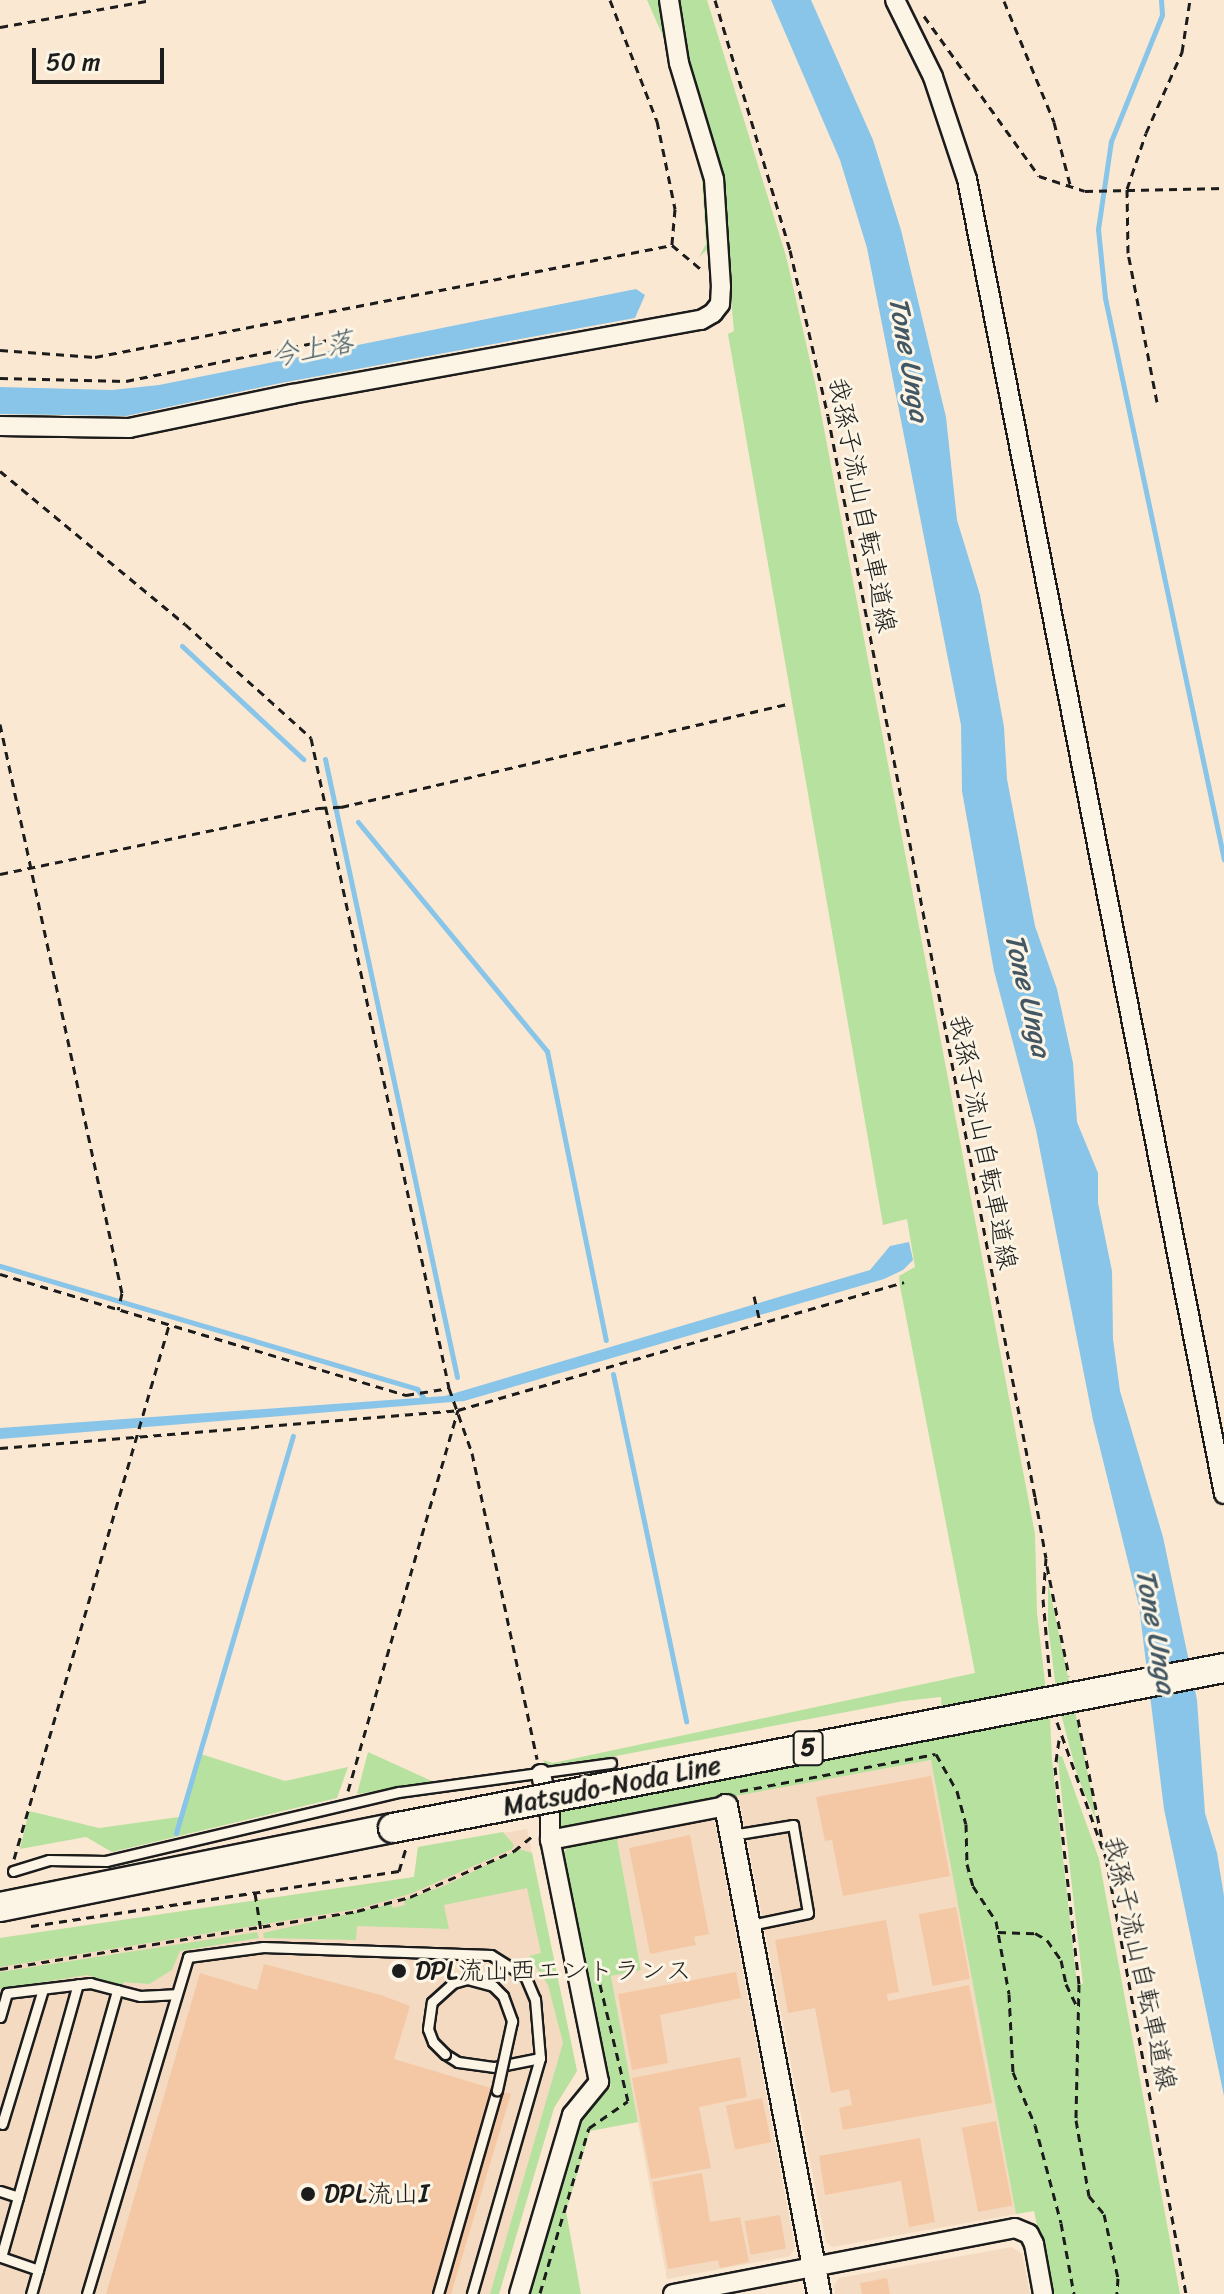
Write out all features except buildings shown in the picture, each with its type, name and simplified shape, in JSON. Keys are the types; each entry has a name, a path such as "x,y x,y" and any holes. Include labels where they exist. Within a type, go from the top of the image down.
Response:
{"main road":[{"name":"Matsudo-Noda Line","path":"0,1907 400,1837 1224,1668"}],"street":[{"path":"0,426 129,428 292,394 701,320 720,304 714,179 679,63 669,0"},
{"path":"895,0 933,77 967,179 1224,1494"},
{"path":"519,2294 572,2115 599,2082 542,1837 550,1816 541,1774"},
{"path":"542,1837 730,1799 732,1835 819,2294"},
{"path":"673,2294 1015,2228 1029,2234 1034,2244 1043,2294"}],"lane":[{"path":"13,1871 49,1860 106,1861 347,1803 611,1763"},
{"path":"732,1835 793,1825 808,1913 751,1925"},
{"path":"87,2294 188,1957 263,1947 491,1955 525,1976 540,2033 540,2058 472,2294"},
{"path":"438,2294 510,2035 510,2008 493,1986 467,1979 453,1983 432,2002 428,2029 433,2042 458,2062 495,2067 540,2058"},
{"path":"0,2017 7,1993 90,1983 140,1996 175,1994"},
{"path":"38,2270 1,2257 78,1984"},
{"path":"1,2126 43,1989"},
{"path":"31,2294 117,1990"},
{"path":"0,2191 18,2197"}],"path":[{"path":"0,27 152,0"},
{"path":"610,0 657,121 675,209 672,245"},
{"name":"我孫子流山自転車道線","path":"715,0 790,250 828,416 1046,1558 1043,1599 1050,1682"},
{"path":"1157,402 1128,253 1125,189 1182,52 1190,0"},
{"path":"1004,1 1054,122 1071,188"},
{"path":"921,12 1039,176 1071,188 1098,190 1224,188"},
{"path":"672,245 721,287"},
{"path":"0,350 95,357 672,245"},
{"path":"0,378 126,381 343,337"},
{"path":"0,471 185,624 311,738 450,1390 472,1453 541,1774"},
{"path":"0,874 319,808 328,810 788,704"},
{"path":"0,724 122,1293 118,1310"},
{"path":"0,1274 406,1395 450,1390"},
{"path":"0,1448 456,1408 904,1282"},
{"path":"754,1296 760,1323"},
{"path":"13,1871 15,1847 169,1325"},
{"path":"347,1803 456,1408"},
{"name":"我孫子流山自転車道線","path":"1055,1709 1059,1736 1106,1858 1186,2294"},
{"path":"1059,1736 1055,1767 1079,1984 1076,2120 1089,2196 1104,2214 1118,2278 1117,2294"},
{"path":"730,1799 936,1754 957,1791 966,1824 967,1864 973,1886 996,1921 1009,1994 1013,2072 1035,2125 1061,2223 1074,2294"},
{"path":"30,1926 399,1871 400,1837"},
{"path":"0,1969 261,1930 410,1897 542,1837"},
{"path":"255,1893 261,1930"},
{"path":"998,1932 1035,1933 1047,1940 1061,1960 1066,1984 1079,2010"}],"shaded area":[{"path":"932,1760 1016,2214 832,2247 826,2242 738,1794"},
{"path":"705,1816 715,1823 795,2248 790,2256 667,2279 611,1976 641,1969 616,1834"},
{"path":"527,1829 577,2071 554,2108 499,2294 0,2294 0,1938 414,1877 418,1847"},
{"path":"1012,2247 1022,2254 1030,2294 835,2294 834,2286 839,2278"}],"green space":[{"path":"647,0 661,0 705,181 711,246 699,257 706,244 702,180 666,43"},
{"path":"675,0 707,0 786,256 816,387 1035,1534 1037,1613 1046,1691 942,1712 941,1697 904,1701 548,1769 543,1760 553,1763 975,1673 900,1286 899,1276 915,1267 907,1219 883,1225 728,334 734,331 724,225"},
{"path":"1048,1583 1070,1686 1056,1689 1048,1626"},
{"path":"1075,1711 1096,1820 1078,1778 1061,1714"},
{"path":"1050,1716 1052,1760 1077,1984 1083,1984 1059,1771 1058,1757 1062,1756 1099,1859 1180,2294 1051,2294 1034,2211 1016,2214 931,1760 556,1829 553,1811"},
{"path":"368,1752 434,1782 357,1794"},
{"path":"198,1753 285,1781 348,1767 337,1798 112,1852 86,1837 20,1849 29,1811 99,1828 179,1817"},
{"path":"503,1832 514,1845 512,1849 410,1894 357,1909 0,1967 0,1938 414,1877 418,1847"},
{"path":"616,1834 641,1970 611,1976 638,2122 590,2131 566,2211 581,2294 529,2294 582,2118 611,2087 562,1855 570,1844"},
{"path":"519,1849 532,1853 577,2071 554,2108 499,2294 490,2294 563,2043 548,1985 529,1956 541,1953 527,1888 444,1905 449,1929 357,1926 356,1940 264,1938 263,1933 391,1904 393,1908 405,1905 404,1900 444,1886"},
{"path":"257,1932 259,1938 180,1951 172,1970 149,1984 124,1982 122,1986 87,1975 0,1989 0,1972"}],"water":[{"name":"Tone Unga","path":"771,0 811,0 873,140 901,230 946,417 957,520 980,595 1004,727 1007,779 1035,926 1057,989 1073,1063 1077,1122 1098,1173 1098,1203 1112,1271 1113,1339 1120,1391 1163,1537 1197,1700 1205,1813 1217,1853 1224,1896 1224,2096 1164,1809 1139,1606 1093,1420 1036,1130 994,971 962,791 961,725 867,248 840,160"},
{"path":"636,289 645,295 635,318 281,383 126,416 0,414 0,387 112,390 159,385"},
{"path":"909,1242 913,1260 903,1270 884,1279 464,1401 0,1439 0,1428 445,1396 870,1270 890,1246"}],"waterway":[{"path":"1161,0 1162,15 1111,141 1098,229 1105,298 1224,860"},
{"path":"182,646 303,759"},
{"path":"325,759 457,1377"},
{"path":"358,822 547,1051 606,1340"},
{"path":"0,1266 417,1389 426,1401"},
{"path":"613,1374 686,1721"},
{"path":"176,1833 293,1436"}],"place":[{"name":"DPL流山西エントランス","path":"399,1971"},
{"name":"DPL流山I","path":"308,2194"}],"water label":[{"name":"今上落","path":"312,349"}]}
